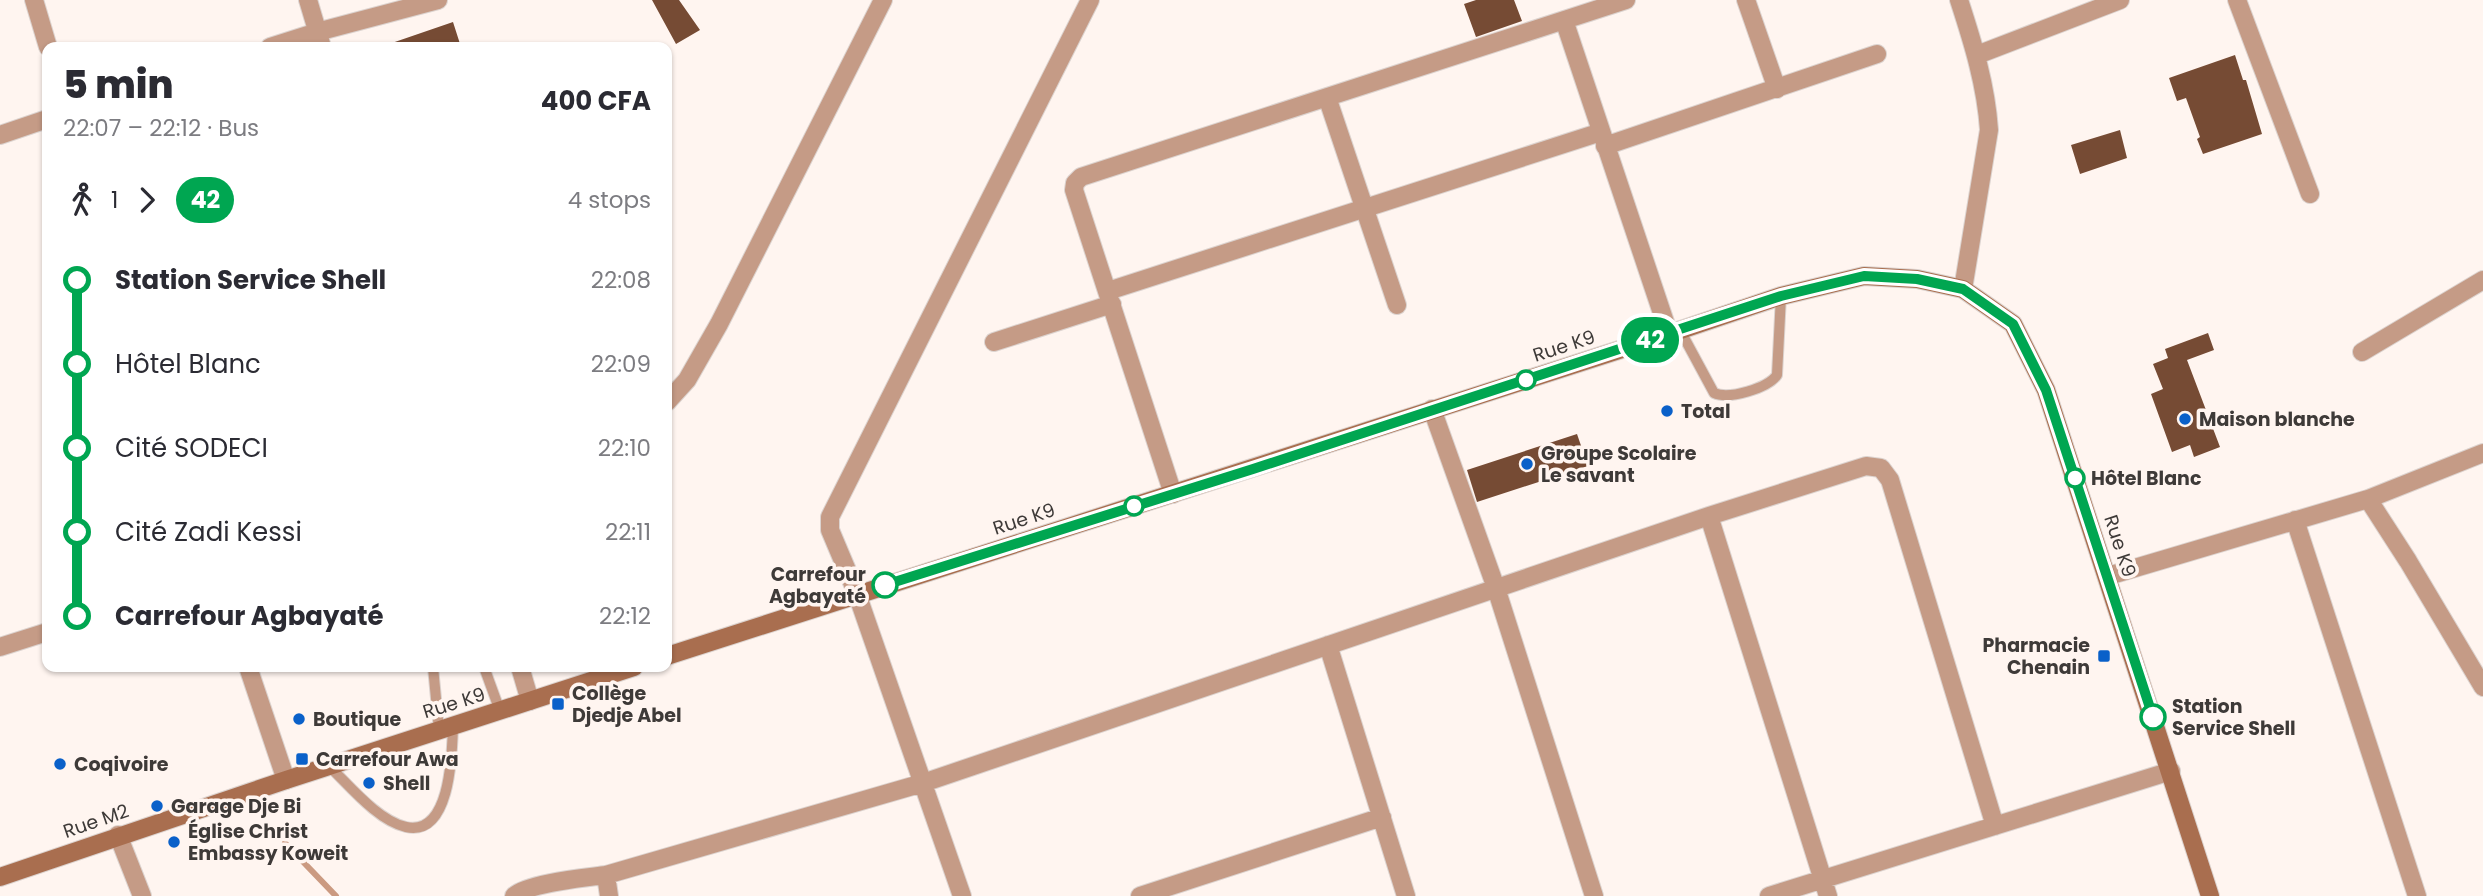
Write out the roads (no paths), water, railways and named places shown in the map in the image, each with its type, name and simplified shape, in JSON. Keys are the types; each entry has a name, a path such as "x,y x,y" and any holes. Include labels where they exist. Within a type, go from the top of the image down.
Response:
{"street":[{"path":"34,0 47,42"},
{"path":"308,0 320,40 438,0"},
{"path":"672,396 687,380 719,324 883,0"},
{"path":"962,896 857,594 830,530 830,516 1090,0"},
{"path":"1172,494 1074,190 1075,183 1081,177 1626,0"},
{"path":"1746,0 1777,89"},
{"path":"1959,0 1977,55 1989,130 1963,289"},
{"path":"1977,55 2120,0"},
{"path":"2237,0 2310,194"},
{"path":"1564,20 1603,139 1675,332"},
{"path":"994,342 1110,297 1366,208 1777,89 1877,54"},
{"path":"1327,97 1397,305"},
{"path":"0,135 42,121"},
{"name":"Rue K9","path":"672,654 1781,296 1864,276 1917,279 1963,289 2013,324 2046,390 2210,896"},
{"path":"2362,352 2483,280"},
{"path":"1432,409 1496,588 1594,896"},
{"path":"2108,576 2368,499 2483,453"},
{"path":"514,896 532,885 606,874 923,783 1709,516 1866,466 1881,468 1889,480 1995,826"},
{"path":"2368,499 2483,687"},
{"path":"1709,516 1825,887"},
{"path":"2295,520 2417,896"},
{"path":"0,647 42,634"},
{"path":"1328,645 1406,896"},
{"path":"250,672 286,780"},
{"path":"521,672 530,701"},
{"name":"Rue K9","path":"286,780 619,672"},
{"path":"1769,896 1825,887 1995,826 2171,771"},
{"name":"Rue M2","path":"0,877 286,780"},
{"path":"1140,896 1382,817"},
{"path":"118,835 142,896"},
{"path":"606,874 609,896"}],"lane":[{"path":"1675,332 1714,393 1725,396 1769,385 1777,375 1781,296"},
{"path":"329,766 365,802 389,820 407,828 421,826 433,820 444,797 451,769 446,728 434,672"},
{"path":"486,672 500,711"}],"waterway":[{"path":"285,843 336,896"}],"place":[{"name":"Total","path":"1667,411"},
{"name":"Maison blanche","path":"2185,419"},
{"name":"Groupe Scolaire Le savant","path":"1527,464"},
{"name":"Hôtel Blanc","path":"2075,478"},
{"name":"Carrefour Agbayaté","path":"885,585"},
{"name":"Pharmacie Chenain","path":"2104,656"},
{"name":"Collège Djedje Abel","path":"558,704"},
{"name":"Station Service Shell","path":"2153,717"},
{"name":"Boutique","path":"299,719"},
{"name":"Carrefour Awa","path":"302,759"},
{"name":"Coqivoire","path":"60,764"},
{"name":"Shell","path":"369,783"},
{"name":"Garage Dje Bi","path":"157,806"},
{"name":"Église Christ Embassy Koweit","path":"174,842"}]}
